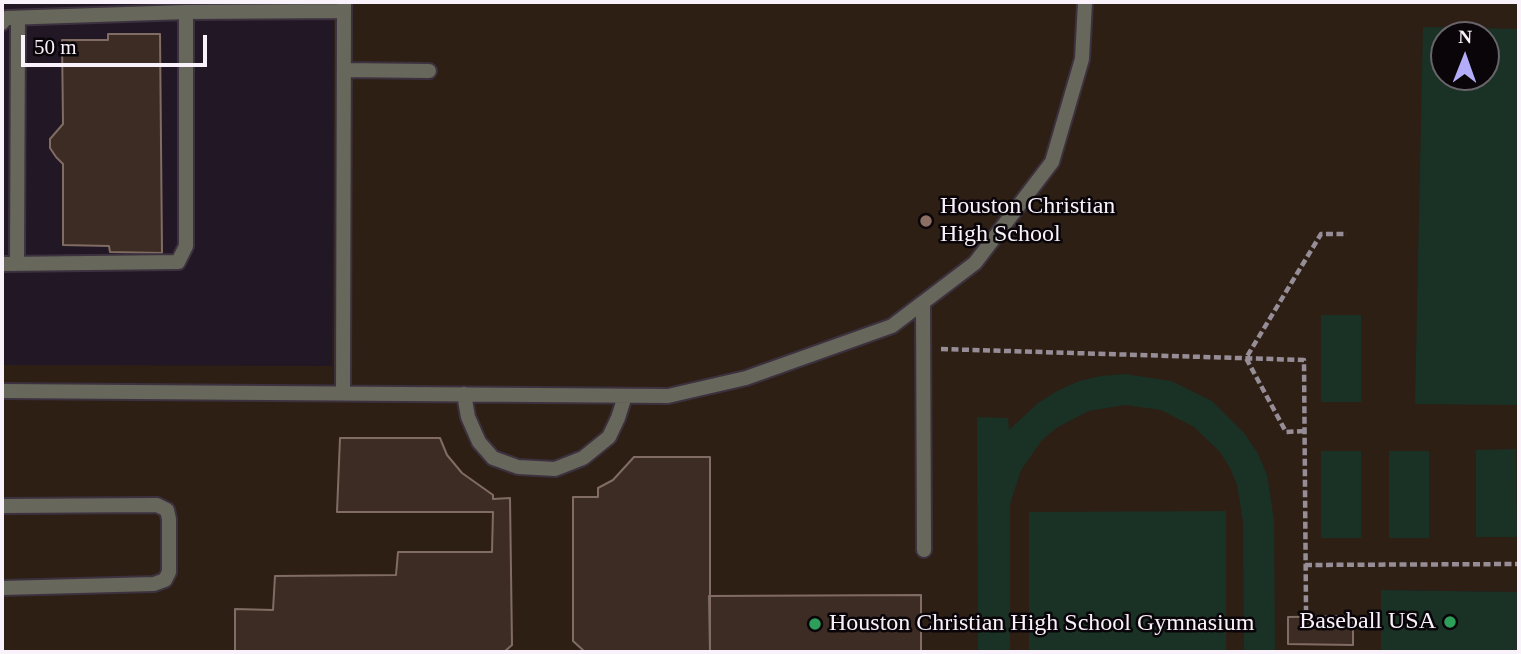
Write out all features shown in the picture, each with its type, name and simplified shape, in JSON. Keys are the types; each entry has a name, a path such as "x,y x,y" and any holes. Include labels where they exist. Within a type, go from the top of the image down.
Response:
{"lane":[{"path":"2,391 668,397 746,378 892,326 975,263 1052,162 1082,59 1084,2"},
{"path":"2,23 6,18 344,6 343,393"},
{"path":"2,264 178,262 186,246 186,12"},
{"path":"17,264 18,18"},
{"path":"344,70 429,71"},
{"path":"923,303 924,550"},
{"path":"464,394 468,417 479,442 493,458 517,467 555,469 583,458 609,436 625,396"},
{"path":"2,506 157,505 167,510 169,519 169,572 165,580 153,584 2,588"}],"path":[{"path":"1246,358 1321,234 1347,234"},
{"path":"923,348 1304,360 1306,610"},
{"path":"1246,358 1286,432 1304,431"},
{"path":"1305,565 1519,564"}],"shaded area":[{"name":"Houston Christian High School","path":"334,2 1519,2 1519,592 1381,590 1381,652 2,652 2,365 332,366"}],"green space":[{"path":"1423,27 1430,27 1430,91 1500,91 1500,29 1519,29 1519,405 1415,404"},
{"path":"1321,315 1361,315 1361,402 1321,402"},
{"path":"1125,374 1171,381 1212,401 1245,434 1258,454 1267,475 1274,520 1275,652 1244,652 1243,521 1237,485 1230,468 1220,452 1194,427 1161,410 1125,405 1089,411 1056,428 1042,440 1021,470 1010,504 1010,652 978,652 977,417 1008,418 1009,430 1038,403 1057,391 1079,381"},
{"path":"1516,449 1517,537 1476,537 1476,450"},
{"path":"1321,451 1361,451 1361,538 1321,538"},
{"path":"1389,451 1429,451 1429,538 1389,538"},
{"path":"1226,511 1226,652 1029,652 1029,512"},
{"name":"Baseball USA","path":"1381,590 1519,592 1519,652 1381,652"}],"building":[{"path":"108,34 160,34 162,253 110,252 109,246 63,245 63,164 50,148 50,139 63,124 62,40 108,40"},
{"path":"340,438 440,438 447,455 462,473 493,495 493,499 510,498 512,645 504,652 235,652 235,609 273,610 275,576 396,575 398,552 492,552 493,512 337,512"},
{"path":"634,457 710,457 710,652 585,652 573,641 573,497 598,497 598,488 613,480"},
{"name":"Houston Christian High School Gymnasium","path":"921,595 921,652 710,652 709,596"},
{"path":"1353,616 1353,645 1288,644 1288,617"}],"place":[{"name":"Houston Christian High School","path":"926,221"},
{"name":"Baseball USA","path":"1450,622"},
{"name":"Houston Christian High School Gymnasium","path":"815,624"}]}
